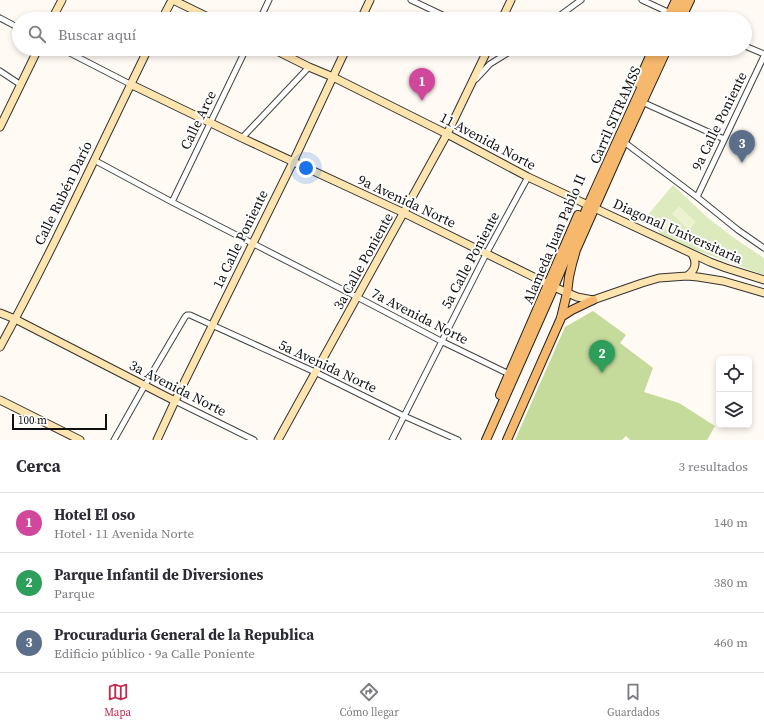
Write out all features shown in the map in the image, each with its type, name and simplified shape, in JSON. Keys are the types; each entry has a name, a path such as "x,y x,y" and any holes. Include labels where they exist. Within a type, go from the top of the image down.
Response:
{"main road":[{"path":"56,12 62,0"},
{"path":"166,12 172,0 197,12"},
{"path":"364,12 370,0"},
{"path":"505,12 511,0"},
{"path":"676,0 676,12"},
{"path":"678,12 682,0"},
{"path":"681,12 690,0"},
{"path":"0,127 34,56"},
{"name":"Calle Rubén Darío","path":"0,347 47,256 144,56"},
{"name":"11 Avenida Norte","path":"287,56 333,77 447,134 528,178 589,206"},
{"name":"1a Calle Poniente","path":"157,440 293,162 343,56"},
{"name":"3a Calle Poniente","path":"278,440 447,134 485,56"},
{"name":"Alameda Juan Pablo II","path":"480,440 509,374 558,289 589,206 650,56"},
{"name":"Carril SITRAMSS","path":"486,440 558,289 567,258 656,56"},
{"name":"Alameda Juan Pablo II","path":"507,440 561,317 558,289 569,277 589,206 624,142 664,56"},
{"name":"9a Avenida Norte","path":"130,84 210,123 404,213 558,289 585,299 593,300"},
{"name":"Diagonal Universitaria","path":"589,206 692,254 726,268 764,280"},
{"path":"687,276 691,274 695,266 692,254"},
{"path":"723,281 716,276 716,273 718,270 726,268"},
{"name":"Diagonal Universitaria","path":"593,300 659,278 687,276 723,281 764,293"},
{"name":"Carril SITRAMSS","path":"502,440 553,327 558,310 558,289"},
{"path":"561,317 593,300"},
{"name":"3a Avenida Norte","path":"0,313 15,319 175,401"},
{"path":"0,400 80,440"}],"street":[{"path":"263,12 269,0"},
{"path":"411,0 436,12"},
{"path":"565,12 581,0"},
{"path":"642,0 665,12"},
{"path":"0,18 12,24"},
{"path":"752,49 764,55"},
{"name":"9a Calle Poniente","path":"697,197 764,55"},
{"path":"76,56 130,84"},
{"name":"Calle Arce","path":"172,202 243,56"},
{"path":"471,84 490,64 503,56"},
{"path":"242,138 309,67"},
{"path":"0,72 20,85"},
{"path":"642,102 724,139"},
{"path":"624,142 738,230 764,248"},
{"name":"7a Avenida Norte","path":"94,160 441,341 509,374"},
{"name":"5a Calle Poniente","path":"392,440 486,254 528,178"},
{"name":"5a Avenida Norte","path":"144,385 185,317 190,315 458,440"},
{"path":"114,440 144,385"},
{"name":"3a Avenida Norte","path":"175,401 254,440"}],"green space":[{"path":"673,185 708,218 764,258 764,275 684,246 663,236 647,216"},
{"path":"679,206 696,222 689,230 672,214"},
{"path":"669,218 686,234 679,241 662,226"},
{"path":"593,311 626,335 620,343 653,368 644,392 679,403 715,426 707,440 630,440 626,436 622,440 515,440 565,327"}],"place":[{"name":"Hotel El oso","path":"422,101"},
{"name":"Procuraduria General de la Republica","path":"742,163"},
{"name":"Parque Infantil de Diversiones","path":"602,373"}]}
